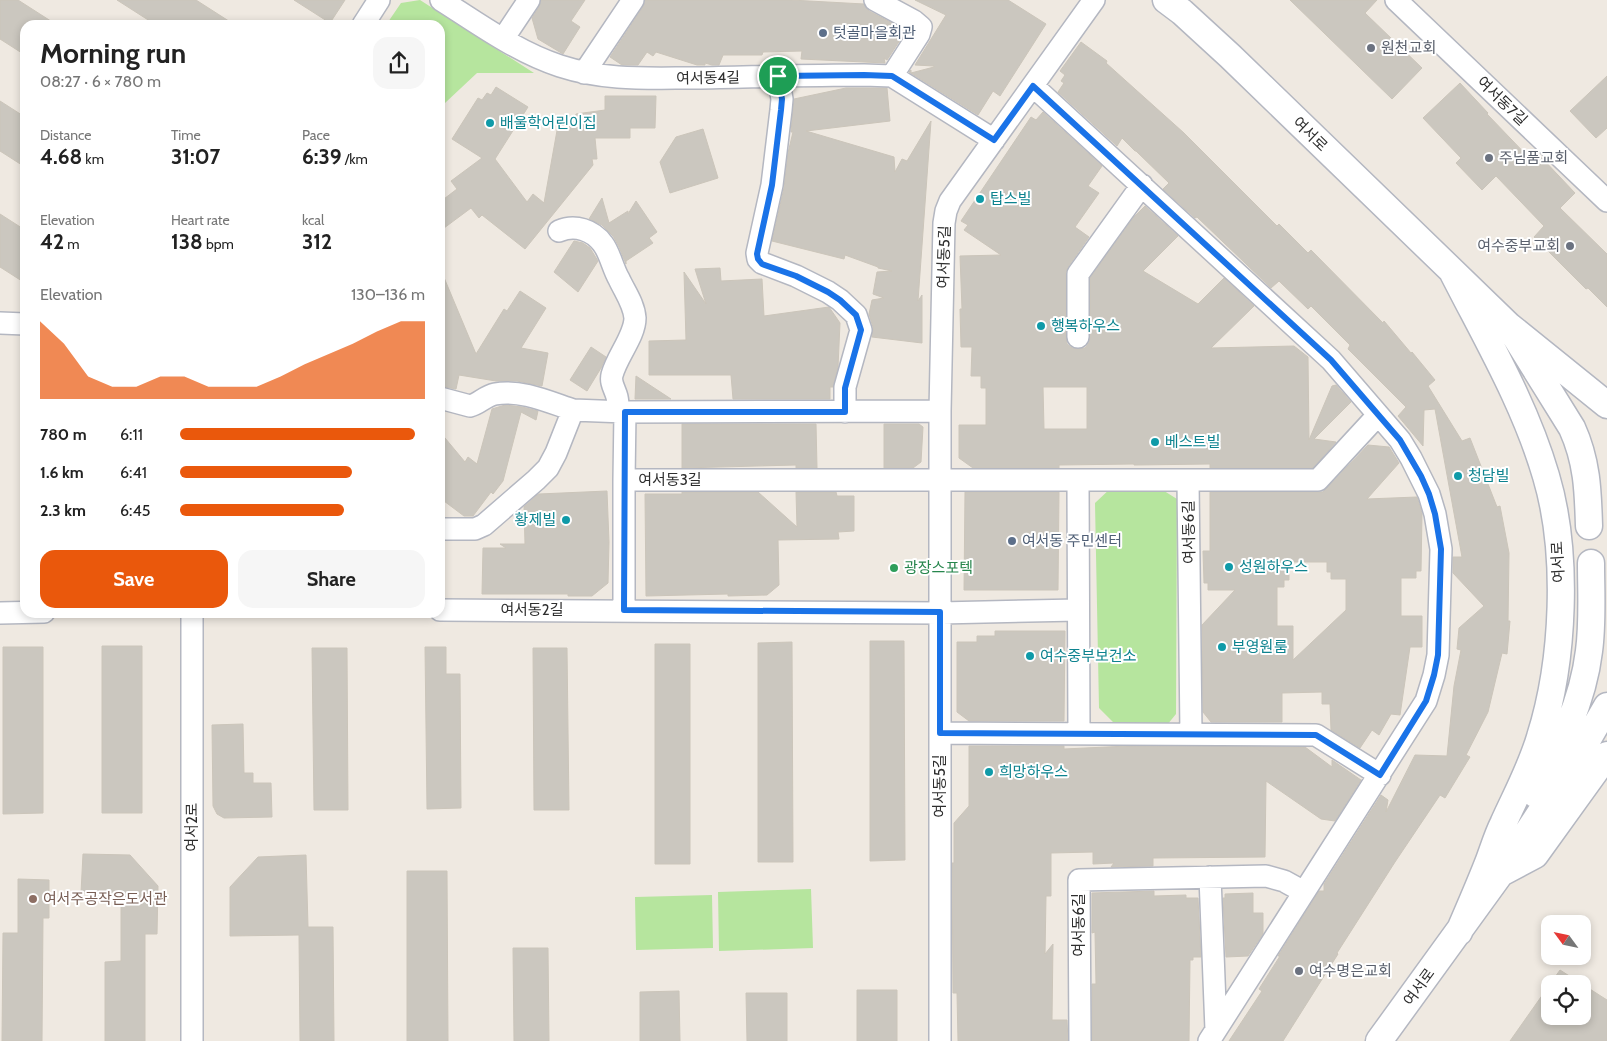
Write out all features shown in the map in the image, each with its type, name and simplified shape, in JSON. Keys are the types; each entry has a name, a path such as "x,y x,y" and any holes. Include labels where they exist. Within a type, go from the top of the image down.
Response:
{"street":[{"path":"366,20 379,0"},
{"name":"여서동4길","path":"441,0 502,39 539,58 584,73 612,78 892,76"},
{"path":"502,39 529,0"},
{"path":"584,73 633,0"},
{"path":"875,0 914,21 920,27 919,34 892,76 994,140"},
{"name":"여서동5길","path":"940,1041 940,411 944,223 950,202 1094,0"},
{"name":"여서로","path":"1166,0 1182,12 1230,56 1508,325 1607,405"},
{"name":"여서동7길","path":"1396,0 1607,202"},
{"path":"778,76 782,99 781,110 772,185 757,254 762,264 796,276 828,292 856,315 861,330 845,388 845,412"},
{"path":"1033,86 1331,360 1400,440 1421,476 1435,514 1441,549 1439,645 1434,675 1426,701 1213,1036"},
{"path":"1078,337 1078,274 1142,185"},
{"name":"여서동3길","path":"559,231 568,228 582,229 592,234 603,244 619,281 632,304 635,318 633,330 621,354 611,381 622,412 624,480 940,481"},
{"name":"여서로","path":"1452,271 1522,408 1546,476 1556,518 1559,564 1559,631 1547,715 1532,760 1502,825 1494,868"},
{"path":"0,323 20,324"},
{"name":"여서로","path":"1380,1041 1459,932 1534,795 1564,736 1576,704 1589,651 1592,597 1591,563 1587,544 1589,526 1588,480 1579,443 1572,428 1508,325"},
{"path":"445,399 470,406 495,394 512,393 525,395 573,410 622,412 940,411"},
{"path":"445,529 475,529 484,524 536,480 553,461 573,410"},
{"name":"여서동6길","path":"940,481 1318,480 1378,415"},
{"path":"624,480 624,610"},
{"name":"여서동6길","path":"1188,480 1191,734"},
{"path":"1078,481 1079,734"},
{"path":"1589,526 1595,508 1607,492"},
{"path":"1591,563 1598,579 1607,590"},
{"name":"여서동2길","path":"445,610 940,612"},
{"path":"940,612 1078,610"},
{"path":"0,613 20,613"},
{"name":"여서2로","path":"192,618 192,1041"},
{"name":"여서로","path":"1494,868 1581,751 1607,706"},
{"path":"940,733 1316,735 1380,775"},
{"path":"1494,868 1535,855 1607,754"},
{"name":"여서동6길","path":"1080,1041 1079,880 1266,876 1284,881 1304,892"},
{"path":"1210,877 1213,1036"}],"green space":[{"path":"420,0 534,73 477,73 445,103 445,20 389,20 401,3"},
{"path":"1112,487 1161,489 1177,499 1176,714 1167,725 1113,722 1099,708 1095,503"},
{"path":"811,889 813,948 719,951 718,892"},
{"path":"712,895 713,948 636,950 635,897"}],"building":[{"path":"0,0 18,0 49,20 20,20 20,52 0,39"},
{"path":"117,0 196,0 227,20 148,20"},
{"path":"294,0 345,0 332,20 325,20"},
{"path":"541,0 585,0 571,21 580,27 563,54 538,39 532,18"},
{"path":"645,0 791,0 864,4 869,11 896,25 900,40 887,60 884,58 885,63 801,59 802,51 763,52 762,55 723,55 719,65 705,63 705,65 697,65 656,52 653,56 647,52 638,65 622,65 610,57 643,7"},
{"path":"915,0 1008,0 1046,24 1000,96 993,91 978,115 909,72 911,70 911,73 934,67 915,65 946,15"},
{"name":"원천교회","path":"1290,0 1377,0 1365,13 1422,68 1392,99"},
{"path":"1081,42 1107,61 1106,63 1184,133 1277,226 1279,224 1308,253 1311,250 1383,323 1384,321 1412,352 1435,380 1428,386 1462,441 1470,438 1497,507 1500,506 1509,553 1508,621 1510,621 1507,654 1502,653 1488,712 1466,755 1470,757 1445,798 1440,795 1395,862 1283,1041 1229,1041 1262,991 1259,989 1280,956 1278,956 1319,891 1324,891 1324,884 1381,795 1388,800 1386,812 1415,755 1447,756 1454,686 1461,650 1457,649 1459,628 1484,606 1453,573 1453,557 1462,557 1435,409 1424,410 1423,446 1398,416 1406,407 1348,349 1350,345 1311,306 1308,309 1279,281 1271,288 1197,217 1195,218 1163,189 1169,183 1122,138 1117,146 1058,92 1064,83 1061,81 1065,75 1060,71"},
{"path":"1607,76 1607,128 1596,138 1570,111"},
{"path":"1460,83 1535,164 1541,157 1575,193 1560,208 1607,254 1607,307 1588,288 1586,289 1534,237 1544,226 1496,176 1482,190 1456,163 1461,158 1423,118"},
{"path":"496,87 528,107 495,159 527,202 533,194 544,203 558,125 573,127 576,114 605,110 605,96 656,96 655,128 630,128 630,138 595,138 597,159 592,159 593,165 525,249 482,215 479,218 471,208 445,227 445,198 457,189 451,181 482,158 452,139 478,98 482,100 487,93 491,95"},
{"path":"846,88 887,88 890,121 806,131 894,157 895,172 902,159 907,161 931,121 918,301 922,295 922,343 872,337 873,327 869,314 872,300 884,298 873,294 877,272 892,271 878,268 845,255 844,259 772,241 784,188 788,153 793,132 791,132 794,99"},
{"path":"0,101 20,114 20,164 0,151"},
{"path":"1043,112 1102,166 1088,186 1099,193 1075,227 1089,237 1068,267 1066,273 1067,344 1072,348 1078,349 1085,348 1089,343 1090,278 1134,217 1145,206 1178,236 1143,271 1198,304 1224,278 1254,306 1211,348 1294,346 1308,357 1309,440 1332,386 1336,385 1351,402 1314,439 1336,442 1313,468 1210,468 1210,464 1134,464 1059,465 1059,468 973,468 959,458 959,425 986,425 986,388 981,388 981,376 971,376 972,347 961,347 960,256 1001,255 964,230 968,225 961,221 1031,117 1036,120","holes":["1043,387 1087,387 1087,429 1044,429"]},
{"path":"703,129 718,178 670,193 660,162 676,137"},
{"path":"602,198 609,223 628,211 628,214 636,201 657,232 649,238 653,243 626,261 626,264 613,236 602,225 589,219"},
{"path":"0,214 20,227 20,280 0,267"},
{"path":"574,241 583,243 590,248 598,261 578,292 554,272"},
{"path":"720,268 721,281 762,279 764,316 829,307 840,323 838,367 833,387 830,387 830,399 733,399 731,375 649,375 649,341 686,340 684,272 706,304 695,269"},
{"path":"445,280 476,354 504,309 507,311 520,291 546,308 521,348 548,353 542,386 517,381 496,381 459,375 456,389 445,387"},
{"path":"591,347 606,357 587,391 570,380"},
{"path":"636,376 671,399 635,399"},
{"path":"505,405 538,411 536,420 521,412 503,481 493,494 491,492 473,516 464,516 445,502 445,438 465,462 468,457 477,464 492,409"},
{"path":"682,424 816,424 817,468 796,468 796,465 682,468"},
{"path":"884,424 919,424 923,427 921,462 913,468 884,468"},
{"path":"1368,445 1389,447 1399,463 1367,499 1417,497 1422,513 1421,571 1416,571 1416,578 1401,578 1401,616 1422,616 1422,647 1410,647 1400,715 1391,714 1379,735 1372,730 1360,748 1331,730 1330,704 1322,704 1322,692 1282,693 1282,722 1211,722 1203,712 1202,625 1235,590 1208,590 1208,583 1204,583 1203,551 1210,551 1210,492 1323,492","holes":["1289,562 1327,562 1327,572 1331,572 1331,579 1346,579 1346,610 1293,660 1293,626 1277,626 1277,587 1284,587 1284,580 1289,580"]},
{"path":"607,491 608,583 592,596 568,596 568,594 482,594 483,548 506,548 500,544 525,544 524,507 537,495"},
{"path":"682,492 758,492 797,527 796,492 836,492 837,496 854,496 854,531 838,532 839,539 778,540 779,585 767,595 646,596 645,494 682,494"},
{"name":"여서동 주민센터","path":"965,492 1059,492 1058,590 964,590"},
{"path":"995,631 1065,631 1064,721 969,721 957,712 957,642 977,642 977,636 995,636"},
{"path":"870,641 904,641 905,860 870,861"},
{"path":"792,642 793,862 758,862 758,643"},
{"path":"655,644 690,644 690,864 655,864"},
{"path":"102,646 142,646 142,813 102,813"},
{"path":"3,647 43,647 43,813 3,814"},
{"path":"425,647 446,647 446,674 460,674 461,808 427,809"},
{"path":"312,648 347,648 348,810 314,810"},
{"path":"533,648 567,648 569,810 534,810"},
{"path":"243,724 244,773 253,773 253,783 271,783 272,817 224,818 217,814 213,806 212,725"},
{"path":"969,746 1064,746 1064,749 1128,746 1305,747 1332,767 1332,760 1361,780 1335,821 1321,819 1266,781 1265,857 1153,858 1153,866 1111,867 1114,863 1093,864 1093,852 1051,853 1051,896 1046,896 1045,954 1053,944 1052,1020 1067,1020 1068,1041 958,1041 957,993 953,993 952,863 954,863 954,823 969,806"},
{"path":"83,854 130,855 158,886 157,934 145,934 145,1041 105,1041 105,962 121,961 121,907 111,894 81,893"},
{"path":"306,855 308,927 333,927 334,1041 300,1041 299,935 230,936 230,887 258,857"},
{"path":"407,871 447,871 448,1041 407,1041"},
{"path":"18,879 49,880 49,918 43,918 42,1041 2,1041 3,933 18,933"},
{"path":"1154,891 1154,896 1186,895 1186,898 1198,898 1201,957 1193,957 1193,960 1190,960 1189,1041 1092,1041 1092,984 1096,984 1095,932 1092,933 1092,893"},
{"path":"1253,893 1253,913 1263,913 1263,934 1248,956 1226,957 1223,898 1225,898 1225,894"},
{"path":"513,948 548,948 549,1041 514,1041"},
{"path":"1560,970 1568,975 1556,975"},
{"path":"857,990 897,990 897,1041 857,1041"},
{"path":"1591,990 1607,1000 1607,1041 1510,1041 1541,997 1541,1025 1591,1025"},
{"path":"679,991 680,1041 640,1041 640,992"},
{"path":"746,993 787,993 787,1041 747,1041"}],"place":[{"name":"텃골마을회관","path":"823,33"},
{"name":"원천교회","path":"1371,48"},
{"name":"배울학어린이집","path":"490,123"},
{"name":"주님품교회","path":"1489,158"},
{"name":"탑스빌","path":"980,199"},
{"name":"여수중부교회","path":"1570,246"},
{"name":"행복하우스","path":"1041,326"},
{"name":"베스트빌","path":"1155,442"},
{"name":"청담빌","path":"1458,476"},
{"name":"황제빌","path":"566,520"},
{"name":"여서동 주민센터","path":"1012,541"},
{"name":"성원하우스","path":"1229,567"},
{"name":"광장스포텍","path":"894,568"},
{"name":"부영원룸","path":"1222,647"},
{"name":"여수중부보건소","path":"1030,656"},
{"name":"희망하우스","path":"989,772"},
{"name":"여서주공작은도서관","path":"33,899"},
{"name":"여수명은교회","path":"1299,971"}],"route":[{"path":"778,76 892,76 994,140 1033,86 1331,360 1400,440 1429,494 1439,531 1441,549 1441,605 1439,645 1437,663 1426,701 1380,775 1316,735 940,733 940,612 624,610 625,412 845,412 845,388 861,330 859,320 852,310 828,292 796,276 762,264 757,254 772,185 781,110 782,99 778,76"}]}
